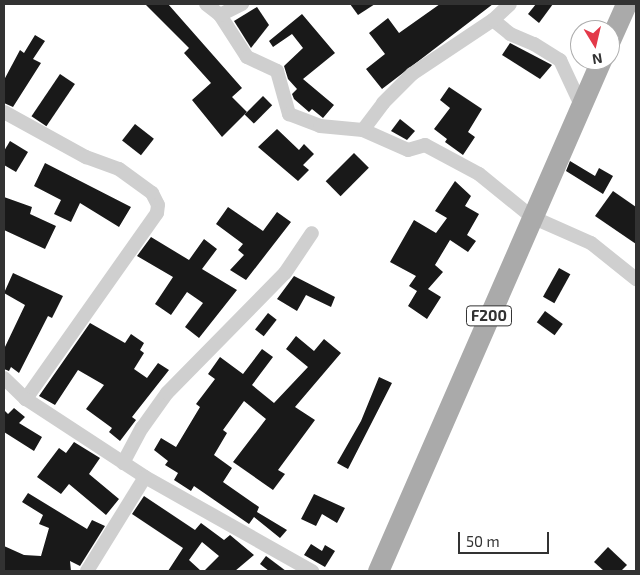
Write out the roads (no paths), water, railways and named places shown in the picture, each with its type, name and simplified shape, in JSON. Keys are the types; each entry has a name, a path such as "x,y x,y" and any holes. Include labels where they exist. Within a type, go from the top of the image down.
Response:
{"main road":[{"path":"619,20 626,4"},
{"name":"F200","path":"378,571 597,70"}],"street":[{"path":"206,4 220,15 247,57 276,71 290,114 320,126 363,130 408,150 425,145 479,174 532,216 591,244 636,279"},
{"path":"220,15 242,4"},
{"path":"363,130 383,103 412,74 493,20 510,4"},
{"path":"493,20 510,34 534,44 560,60 581,105"},
{"path":"5,116 86,157 119,169 152,193 158,205 157,213 26,399"},
{"path":"123,462 142,428 167,393 285,273 312,233"},
{"path":"4,378 26,399 146,477 312,571"},
{"path":"87,571 146,477"}]}
